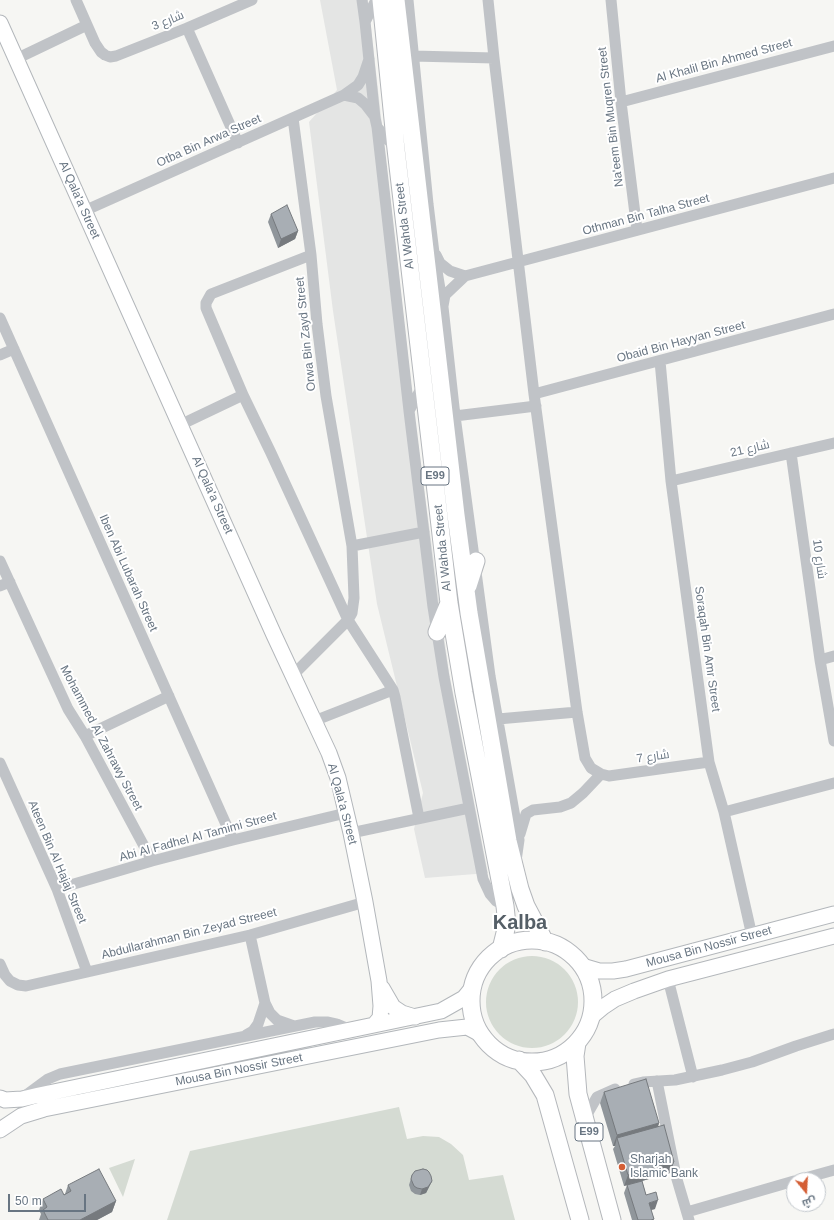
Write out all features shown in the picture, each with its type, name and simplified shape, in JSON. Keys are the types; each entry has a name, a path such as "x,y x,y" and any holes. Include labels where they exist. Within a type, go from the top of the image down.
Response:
{"main road":[{"name":"Al Wahda Street","path":"381,0 396,149 449,603 465,700 505,906 507,925 501,949"},
{"name":"Al Wahda Street","path":"396,0 420,168 455,507 466,590 508,841 526,906 545,942"},
{"path":"466,590 476,561"},
{"path":"437,632 449,603"},
{"path":"530,940 545,942 565,950 582,966 589,978 592,991 593,1004 591,1017 583,1035 569,1049 550,1059 540,1061 519,1060 508,1057 498,1051 489,1044 482,1035 472,1012 473,987 480,969 493,954 501,949 515,943 530,940"},
{"name":"E99","path":"576,1042 575,1056 578,1094 612,1220"},
{"name":"E99","path":"519,1060 533,1075 545,1095 580,1220"}],"street":[{"path":"16,59 87,25 76,0"},
{"name":"شارع 3","path":"87,25 94,43 101,52 105,55 116,56 252,0"},
{"path":"362,0 409,410 444,677 483,879 490,894 496,901 505,906"},
{"path":"365,22 376,0"},
{"path":"408,0 414,56 420,168 442,306 455,416 476,561 490,676 519,840"},
{"path":"488,0 534,394 577,712 585,758 591,768 601,774 583,794 571,803 560,807 533,810 526,814 519,840 515,870"},
{"name":"Na'eem Bin Muqren Street","path":"610,0 637,230"},
{"name":"Al Qala'a Street","path":"0,23 329,753 338,778 351,833 379,981 381,1006 380,1018 374,1026"},
{"path":"187,28 238,143"},
{"name":"Al Khalil Bin Ahmed Street","path":"621,102 834,46"},
{"path":"414,56 494,58"},
{"name":"Otba Bin Arwa Street","path":"84,211 344,95 358,85 363,78 369,59"},
{"path":"344,95 358,98 365,104 376,123 396,149"},
{"name":"Orwa Bin Zayd Street","path":"293,118 311,255 317,324 326,396 352,546 354,598 352,613 348,620"},
{"name":"Othman Bin Talha Street","path":"465,276 834,178"},
{"path":"434,253 440,263 450,271 465,276 446,295 442,306"},
{"path":"311,255 211,294 206,303 206,308 243,395 348,620 393,690 419,818"},
{"name":"Obaid Bin Hayyan Street","path":"534,394 834,314"},
{"name":"Iben Abi Lubarah Street","path":"0,318 233,840"},
{"path":"0,355 14,349"},
{"name":"Soraqah Bin Amr Street","path":"660,361 671,481 709,762 724,812 752,936"},
{"path":"409,410 424,384"},
{"path":"180,425 243,395"},
{"path":"455,416 536,406"},
{"name":"شارع 21","path":"671,481 834,443"},
{"name":"شارع 10","path":"791,453 820,660 834,741"},
{"path":"352,546 424,532"},
{"name":"Mohammed Al Zahrawy Street","path":"0,561 5,584 68,709 85,736 152,861"},
{"path":"293,674 348,620"},
{"path":"820,660 834,656"},
{"path":"314,721 393,690"},
{"path":"85,736 169,696"},
{"path":"498,719 577,712"},
{"name":"شارع 7","path":"601,774 609,776 709,762"},
{"name":"Ateen Bin Al Hajaj Street","path":"0,763 57,889 87,972"},
{"path":"724,812 834,783"},
{"path":"351,833 469,808"},
{"name":"Abi Al Fadhel Al Tamimi Street","path":"57,889 152,861 346,813"},
{"name":"Abdullarahman Bin Zeyad Streeet","path":"0,964 5,975 10,981 18,985 26,986 250,935 365,902"},
{"name":"Mousa Bin Nossir Street","path":"582,966 599,971 626,969 834,914"},
{"path":"250,935 265,1003 270,1013 277,1020 294,1027"},
{"name":"Mousa Bin Nossir Street","path":"591,1017 615,999 668,979 834,936"},
{"path":"668,979 693,1077"},
{"name":"Al Qala'a Street","path":"379,981 393,1007 402,1013 415,1017"},
{"name":"Mousa Bin Nossir Street","path":"0,1098 5,1100 22,1099 441,1011 464,998 473,987"},
{"path":"244,1037 253,1031 258,1024 265,1003"},
{"path":"22,1099 48,1079 60,1074 315,1022 337,1024 351,1030"},
{"name":"Mousa Bin Nossir Street","path":"0,1130 21,1116 44,1109 424,1033 467,1027 482,1035"},
{"path":"585,1118 597,1097 616,1089 643,1082 676,1080 693,1077 752,1062 834,1034"},
{"path":"657,1081 676,1176 688,1216 786,1184"}],"shaded area":[{"path":"320,0 368,0 416,429 449,672 488,873 425,878 414,829 423,793 377,604 333,311 309,122 337,90"},
{"path":"532,956 549,960 564,970 574,985 578,1002 574,1019 564,1034 549,1044 532,1048 515,1044 500,1034 490,1019 486,1002 490,985 500,970 515,960"},
{"path":"399,1107 407,1139 423,1136 439,1137 451,1144 463,1155 469,1180 503,1175 515,1220 167,1220 190,1151"},
{"path":"135,1159 123,1197 109,1168"}],"building":[{"path":"287,205 298,231 281,239 271,214"},
{"path":"646,1079 659,1123 617,1135 604,1092"},
{"path":"664,1125 674,1162 628,1175 617,1138"},
{"path":"99,1169 116,1201 80,1220 48,1220 43,1210 47,1207 43,1199 61,1189 64,1195 71,1191 68,1185"},
{"path":"423,1169 429,1172 432,1181 428,1187 422,1189 414,1186 411,1179 415,1171"},
{"path":"642,1181 646,1195 656,1192 658,1200 649,1203 654,1219 651,1220 638,1220 627,1185"}],"place":[{"name":"Sharjah Islamic Bank","path":"622,1167"}],"district":[{"name":"Kalba","path":"520,923"}]}
